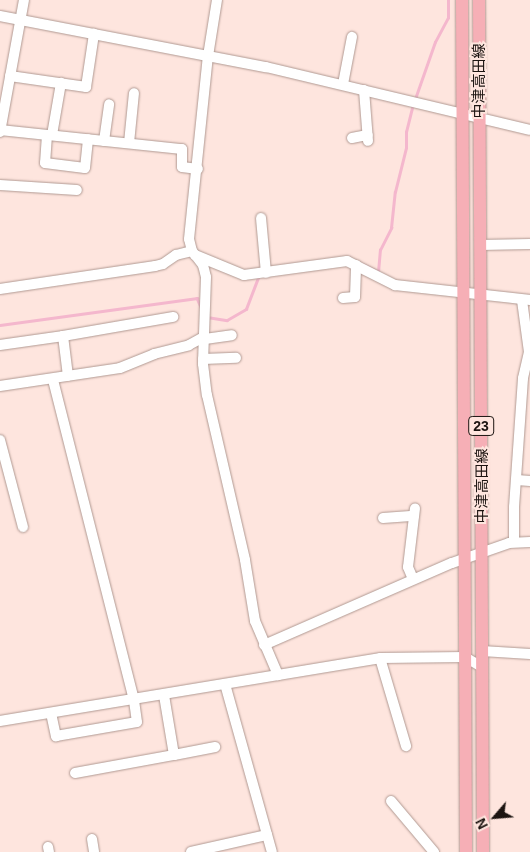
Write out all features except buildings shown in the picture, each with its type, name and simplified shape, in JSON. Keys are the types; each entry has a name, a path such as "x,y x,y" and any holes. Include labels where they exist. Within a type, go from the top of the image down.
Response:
{"main road":[{"name":"中津高田線","path":"462,0 466,852"},
{"name":"中津高田線","path":"479,0 484,852"}],"street":[{"path":"24,0 0,129 182,149 182,167 198,169"},
{"path":"217,0 208,56 190,239 194,253 203,265 206,277 203,359 209,404 245,560 255,621 278,675"},
{"path":"0,16 343,84 480,120 530,130"},
{"path":"10,76 86,87 94,34"},
{"path":"343,84 352,37"},
{"path":"62,83 45,163 84,168 88,139"},
{"path":"352,138 368,138 364,90"},
{"path":"129,143 134,93"},
{"path":"104,141 109,104"},
{"path":"0,184 77,190"},
{"path":"260,218 266,273"},
{"path":"480,245 530,244"},
{"path":"0,289 155,266 180,254 194,253 244,275 347,261 395,285 526,300 529,352 523,378 514,542"},
{"path":"206,277 217,264"},
{"path":"343,298 355,297 356,265"},
{"path":"0,345 173,318"},
{"path":"63,336 68,376"},
{"path":"0,386 120,368 154,354 189,345 205,337 232,336"},
{"path":"203,359 236,358"},
{"path":"51,713 56,736 137,722 134,700 53,379"},
{"path":"0,440 23,527"},
{"path":"517,480 530,481"},
{"path":"383,518 415,512 408,567 413,579"},
{"path":"264,645 464,558 514,542 530,542"},
{"path":"482,651 530,654"},
{"path":"0,722 380,658 465,657 482,668"},
{"path":"380,658 406,746"},
{"path":"225,684 272,852"},
{"path":"164,694 174,755"},
{"path":"75,773 215,747"},
{"path":"391,802 434,852"},
{"path":"195,852 267,835"},
{"path":"92,838 94,852"}],"waterway":[{"path":"415,99 435,42 448,18 448,0"},
{"path":"378,272 380,250 391,228 395,192 406,148 406,132 413,104"},
{"path":"362,264 375,270"},
{"path":"207,317 227,320 246,309 258,277"},
{"path":"0,325 197,298 201,307"}]}
